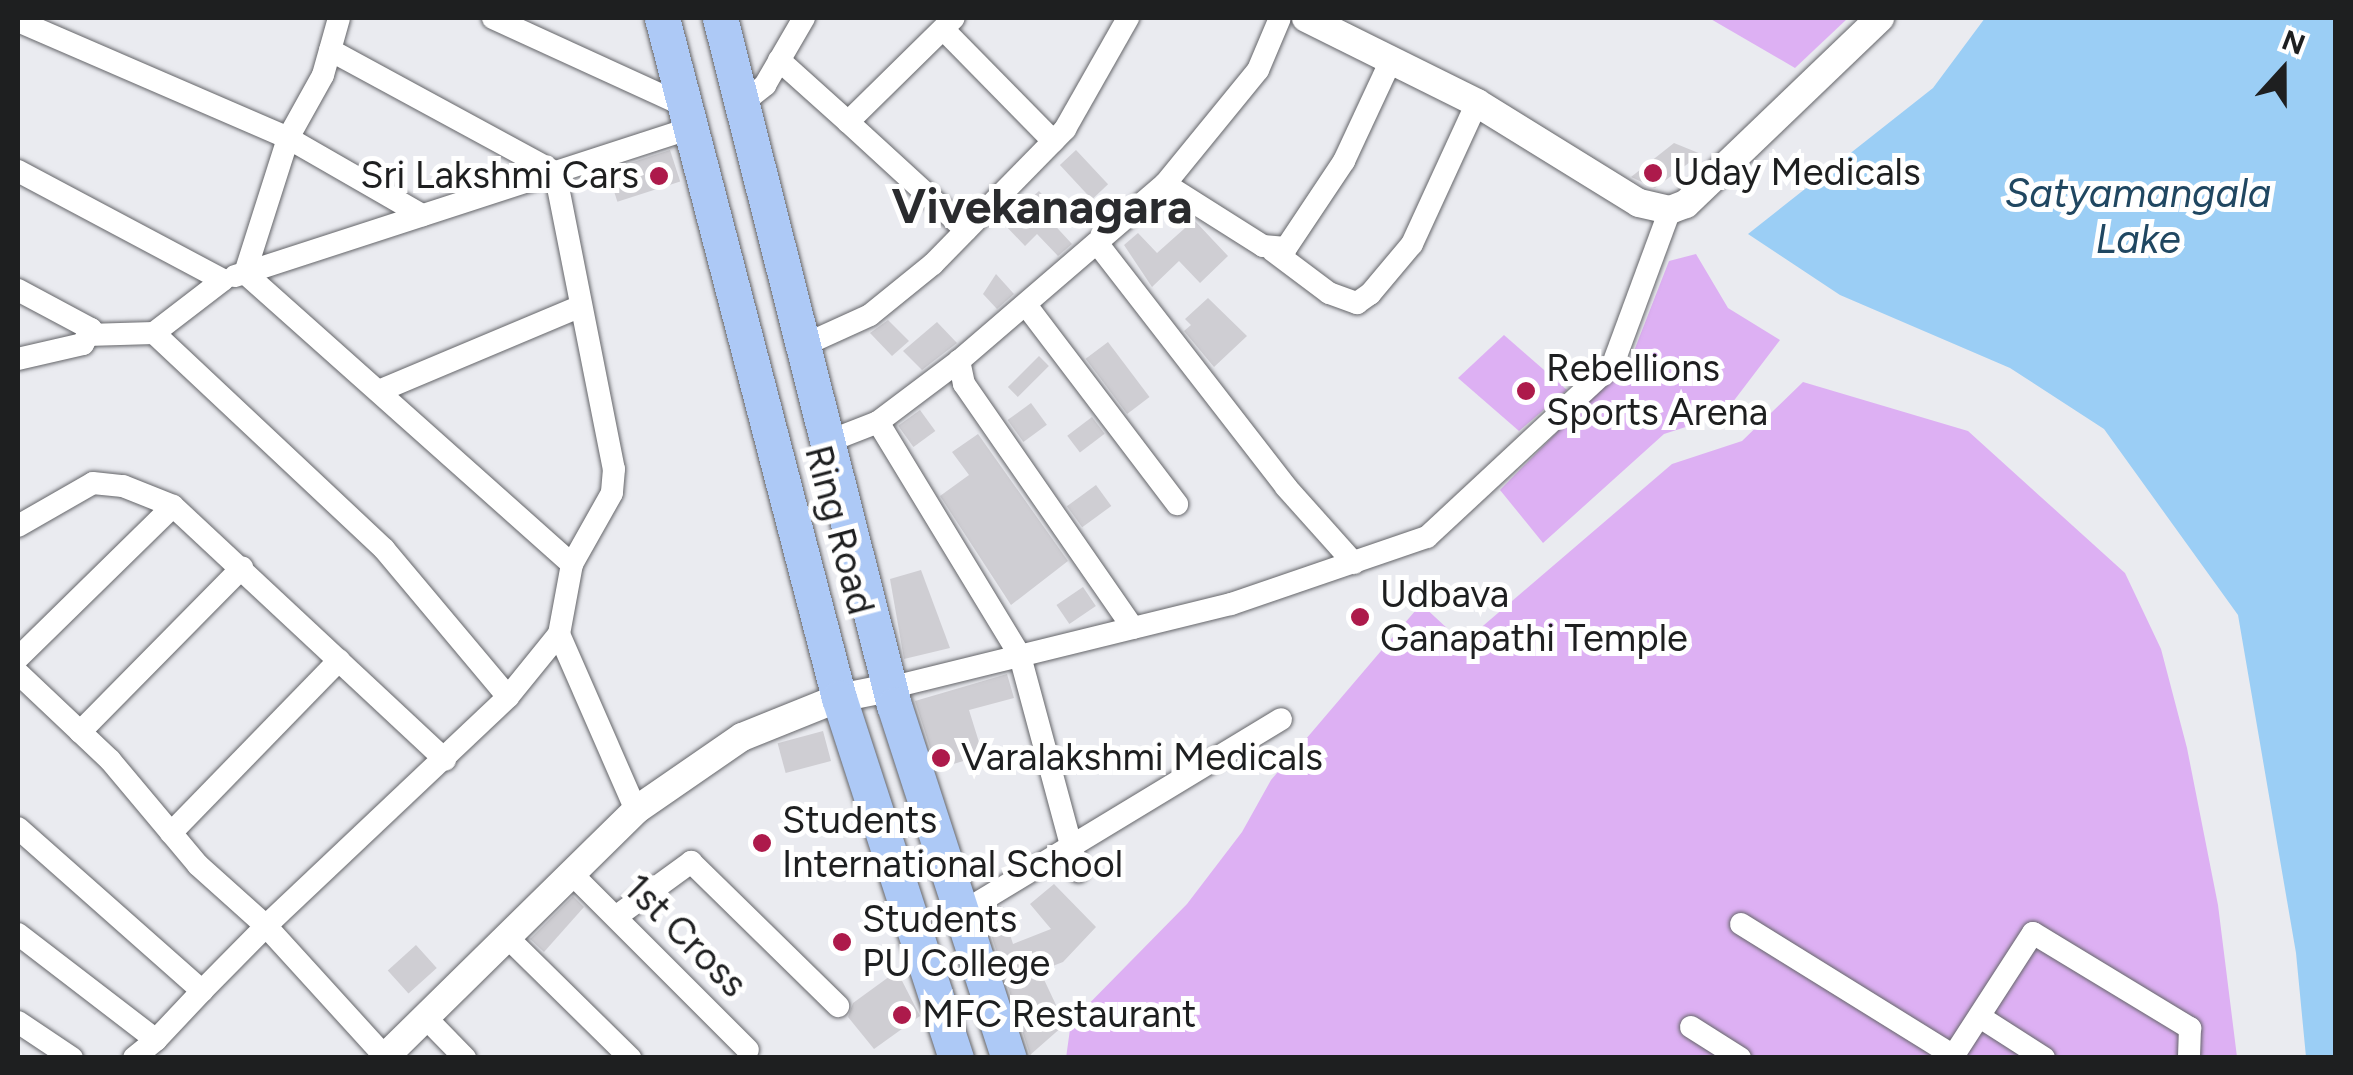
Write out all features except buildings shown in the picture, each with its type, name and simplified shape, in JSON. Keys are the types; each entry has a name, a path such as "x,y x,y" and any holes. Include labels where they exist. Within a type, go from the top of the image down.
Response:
{"main road":[{"name":"Ring Road","path":"662,18 839,698 956,1058"},
{"name":"Ring Road","path":"720,18 890,688 1008,1058"},
{"path":"688,117 741,104"}],"street":[{"path":"234,276 288,138 330,50 339,18"},
{"path":"492,18 688,117"},
{"path":"741,104 765,85 804,18"},
{"path":"802,346 870,315 966,230 1053,141 1128,18"},
{"path":"827,442 878,422 960,361 1165,184 1258,70 1280,18"},
{"path":"1306,18 1477,104 1638,203 1670,210 1686,204 1880,18"},
{"path":"18,21 288,138 422,215"},
{"path":"848,122 950,25 1053,141"},
{"path":"330,50 555,172"},
{"path":"779,60 966,230"},
{"path":"1273,250 1286,248 1344,161 1390,60"},
{"path":"1165,184 1273,250 1329,293 1357,303 1370,294 1412,244 1477,104"},
{"path":"87,336 154,332 234,276 555,172 688,117"},
{"path":"18,171 234,276 379,392 572,564"},
{"path":"134,1058 266,926 446,760 508,696 559,634 572,564 606,506 614,469 555,172"},
{"path":"18,674 80,732 170,833 266,926 384,1057 636,810 742,737 839,698 1133,628 1354,563 1427,537 1613,364 1670,210"},
{"path":"1097,243 1286,487 1354,563"},
{"path":"18,290 90,329 83,344 18,359"},
{"path":"1026,305 1177,504"},
{"path":"379,392 581,306"},
{"path":"154,332 384,550 508,696"},
{"path":"960,361 964,384 1133,628"},
{"path":"878,422 1020,656 1078,871"},
{"path":"18,526 93,483 123,486 173,506 446,760"},
{"path":"18,658 173,506"},
{"path":"80,732 242,568"},
{"path":"559,634 636,810"},
{"path":"170,833 340,660"},
{"path":"961,913 1281,719"},
{"path":"18,828 202,991"},
{"path":"617,916 691,862 838,1006"},
{"name":"1st Cross","path":"571,873 748,1050"},
{"path":"1742,924 1953,1056 2033,933 2190,1028 2190,1058"},
{"path":"18,934 156,1040"},
{"path":"507,937 630,1058"},
{"path":"424,1016 465,1058"},
{"path":"1980,1017 2044,1058"},
{"path":"18,1022 72,1058"},
{"path":"1690,1027 1740,1058"}],"shaded area":[{"path":"1709,18 1848,18 1795,68"},
{"path":"1696,254 1728,308 1780,340 1723,415 1664,434 1543,543 1500,490 1632,356 1669,261"},
{"path":"1504,335 1567,390 1519,431 1458,378"},
{"path":"1803,382 1968,431 2125,573 2161,649 2187,748 2218,905 2237,1057 1066,1058 1071,1022 1187,904 1242,832 1271,780 1421,604 1463,643 1672,464 1742,441"}],"water":[{"name":"Satyamangala Lake","path":"1985,18 2335,18 2335,1057 2306,1057 2296,953 2238,615 2104,429 2010,368 1840,295 1748,234 1933,88"}],"place":[{"name":"Uday Medicals","path":"1653,173"},
{"name":"Sri Lakshmi Cars","path":"659,176"},
{"name":"Rebellions Sports Arena","path":"1526,391"},
{"name":"Udbava Ganapathi Temple","path":"1360,617"},
{"name":"Varalakshmi Medicals","path":"941,758"},
{"name":"Students International School","path":"762,843"},
{"name":"Students PU College","path":"842,942"},
{"name":"MFC Restaurant","path":"902,1015"}],"district":[{"name":"Vivekanagara","path":"1042,207"}]}
